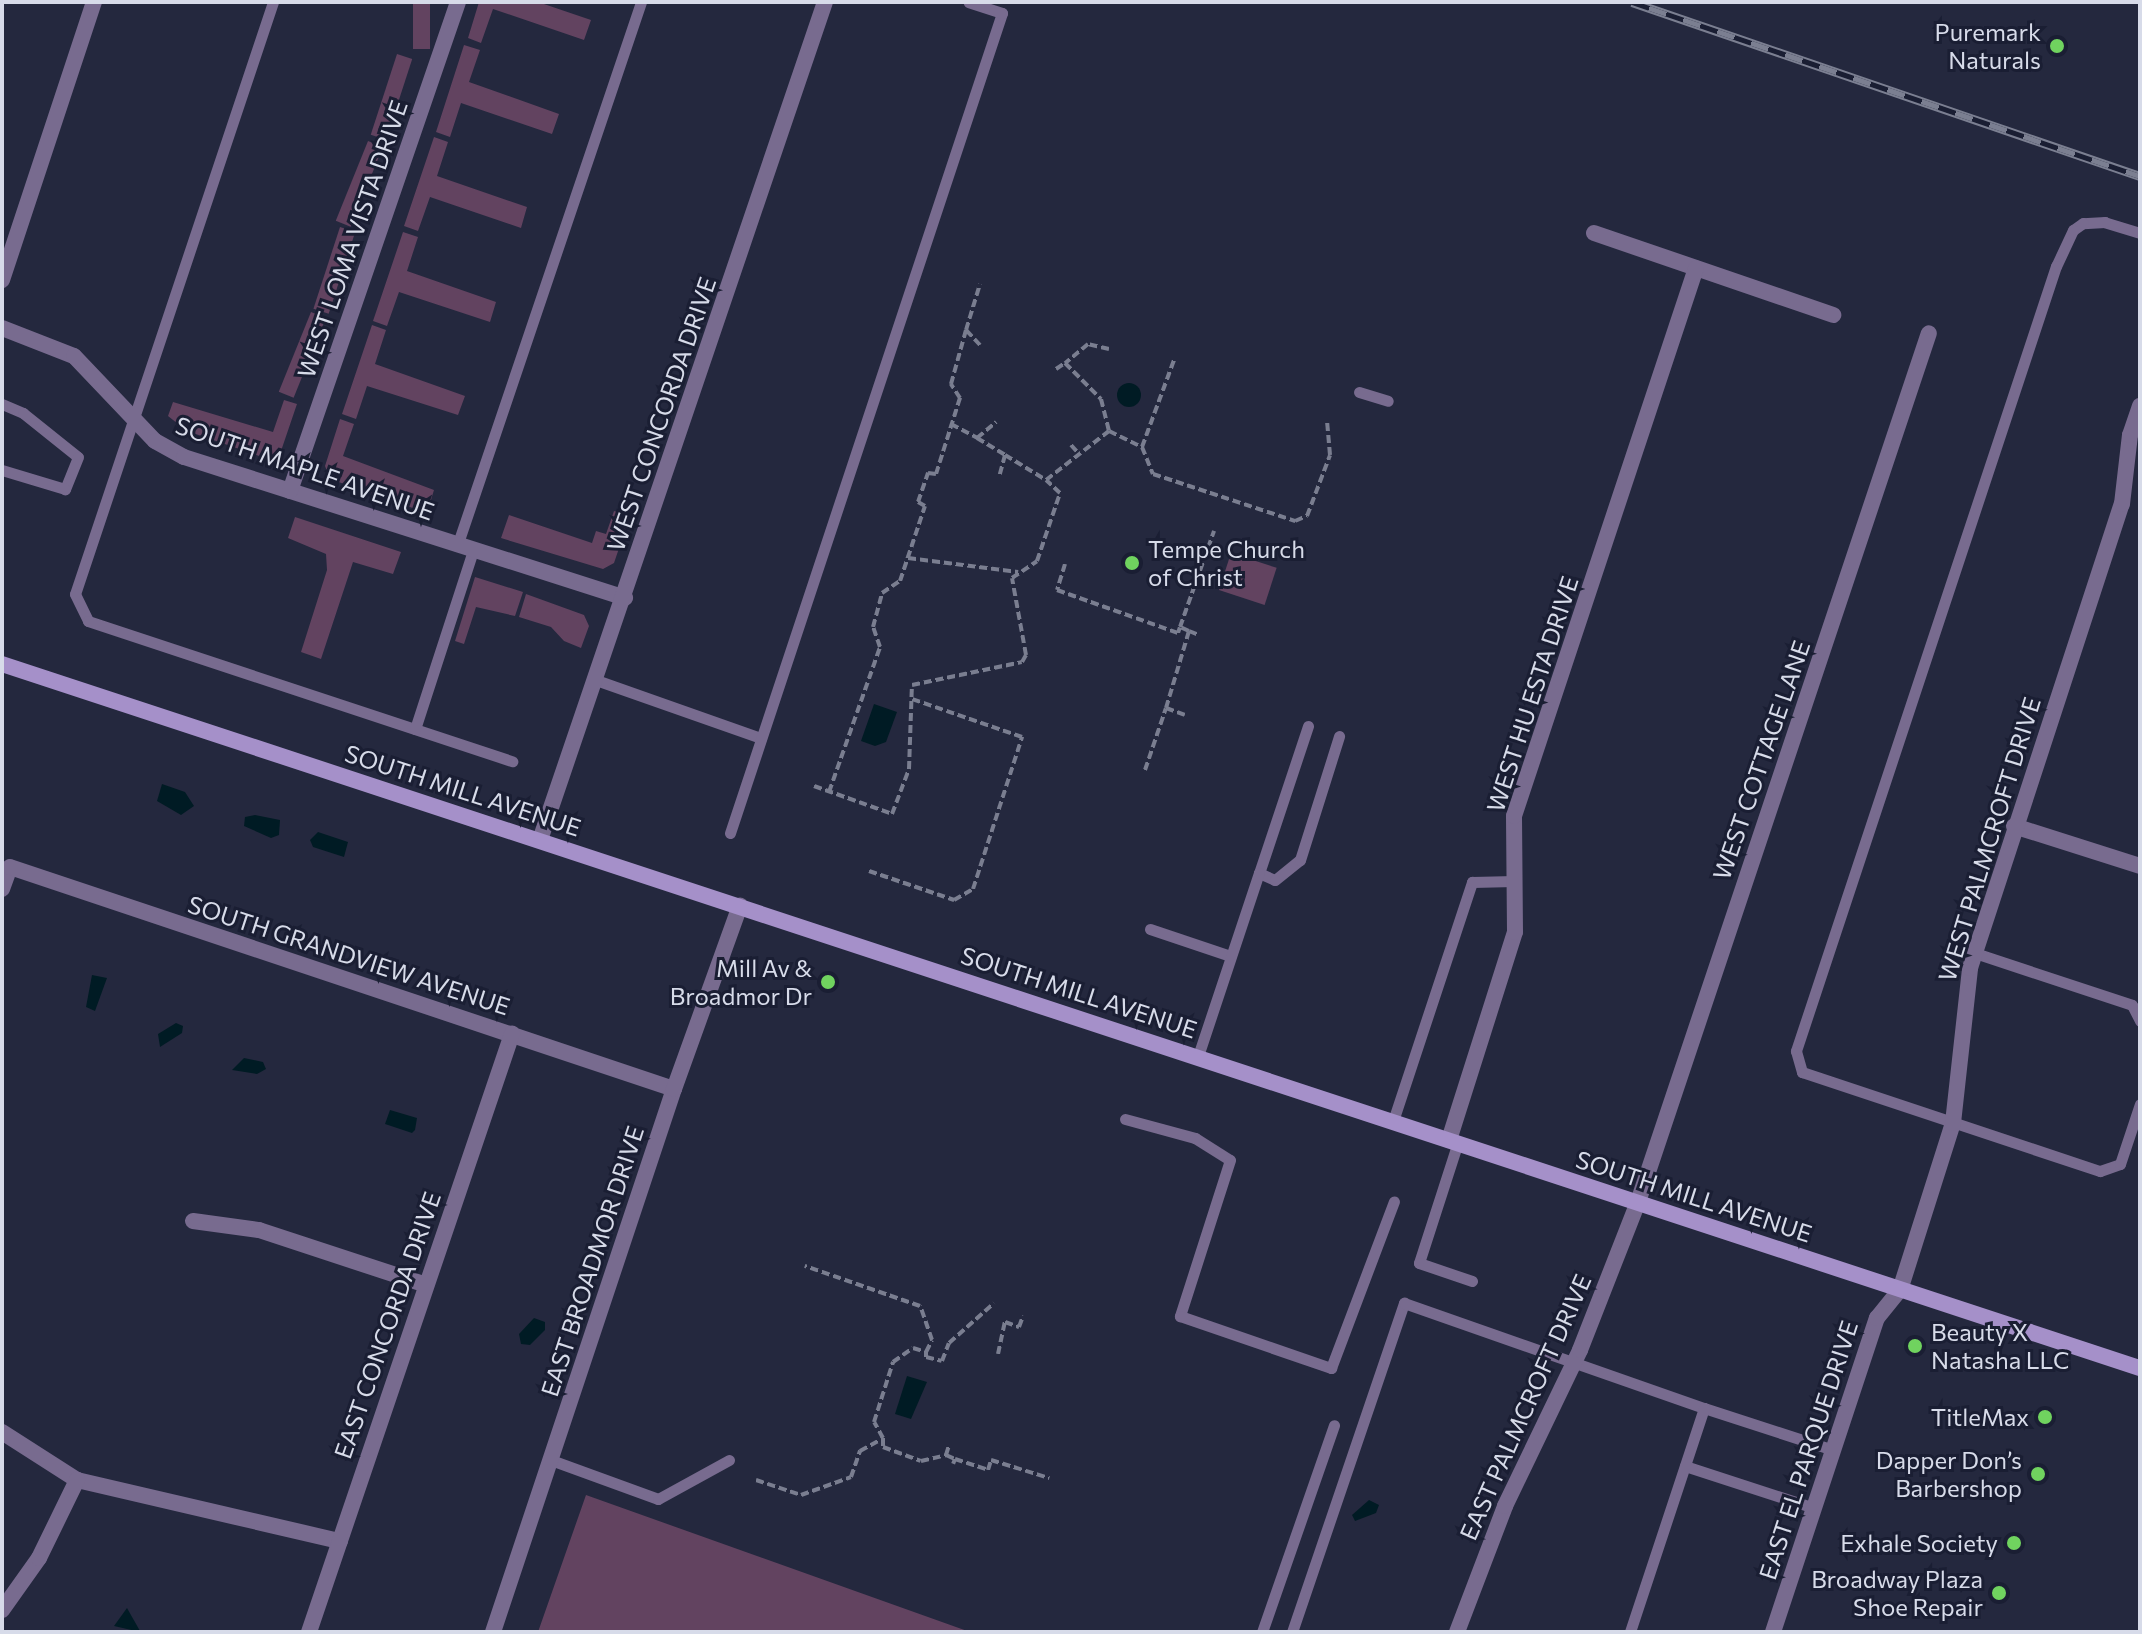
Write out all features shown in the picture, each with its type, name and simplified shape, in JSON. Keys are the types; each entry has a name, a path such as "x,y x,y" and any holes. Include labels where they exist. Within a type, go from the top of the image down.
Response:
{"main road":[{"name":"SOUTH MILL AVENUE","path":"2,664 2140,1368"}],"street":[{"path":"2,280 94,2"},
{"name":"WEST LOMA VISTA DRIVE","path":"290,491 458,2"},
{"name":"WEST CONCORDA DRIVE","path":"540,840 625,598 825,2"},
{"path":"1594,233 1833,315"},
{"name":"WEST HU ESTA DRIVE","path":"1454,1141 1515,932 1514,816 1696,268"},
{"name":"SOUTH MAPLE AVENUE","path":"2,328 74,356 155,441 184,457 625,598"},
{"name":"WEST COTTAGE LANE","path":"1638,1202 1929,333"},
{"name":"WEST PALMCROFT DRIVE","path":"1900,1290 1953,1123 1959,1031 1975,953 2014,826 2122,504 2130,435 2140,406"},
{"path":"2014,826 2140,866"},
{"name":"SOUTH GRANDVIEW AVENUE","path":"2,889 10,867 674,1089"},
{"name":"EAST BROADMOR DRIVE","path":"493,1632 674,1089 740,906"},
{"name":"EAST CONCORDA DRIVE","path":"309,1632 512,1034"},
{"name":"EAST PALMCROFT DRIVE","path":"1457,1632 1505,1506 1575,1361 1638,1202"},
{"path":"193,1221 259,1230 426,1285"},
{"name":"EAST EL PARQUE DRIVE","path":"1773,1632 1877,1318 1900,1290"},
{"path":"2,1432 77,1480 340,1541"},
{"path":"2,1610 39,1558 77,1480"}],"lane":[{"path":"273,2 75,594 88,621 512,761"},
{"path":"415,729 465,548 641,2"},
{"path":"730,833 1002,13 969,2"},
{"path":"2140,233 2105,222 2083,223 2073,230 2056,266 1796,1051 1802,1072 2100,1171 2120,1164 2140,1104"},
{"path":"1359,392 1388,401"},
{"path":"2,404 23,413 78,457 65,489 2,470"},
{"path":"596,680 761,738"},
{"path":"1198,1056 1308,726"},
{"path":"1259,873 1275,880 1300,860 1339,736"},
{"path":"1393,1121 1472,882 1514,881"},
{"path":"1150,929 1230,956"},
{"path":"1975,953 2132,1005 2140,1021"},
{"path":"1125,1119 1195,1138 1230,1160 1180,1316 1331,1368 1394,1201"},
{"path":"1454,1141 1419,1263 1472,1281"},
{"path":"1292,1632 1404,1303 1833,1450"},
{"path":"1630,1632 1704,1408"},
{"path":"1262,1632 1334,1425"},
{"path":"551,1460 658,1499 729,1460"},
{"path":"1685,1466 1814,1508"}],"path":[{"path":"829,792 880,647 873,627 882,593 900,581 925,506 918,502 928,473 936,474 960,398 951,384 980,284"},
{"path":"966,330 980,345"},
{"path":"1056,369 1088,344 1109,349"},
{"path":"1142,447 1174,360"},
{"path":"1065,363 1101,399 1109,431"},
{"path":"1109,431 1142,447 1153,474 1295,521 1307,516 1330,455 1327,419"},
{"path":"977,438 996,422"},
{"path":"814,786 892,814 909,769 912,685 1022,662 1026,655 1012,578 1037,561 1060,493 1046,480 951,424"},
{"path":"1046,480 1109,431"},
{"path":"1071,445 1079,454"},
{"path":"1000,474 1005,455"},
{"path":"1065,564 1057,590 1178,633 1214,531"},
{"path":"907,558 1021,572"},
{"path":"1180,627 1199,635"},
{"path":"1145,770 1189,631"},
{"path":"869,871 954,900 973,889 1022,737 912,699"},
{"path":"1166,708 1185,715"},
{"path":"805,1266 920,1306 932,1340 926,1357 942,1361 949,1343 994,1303"},
{"path":"998,1354 1005,1322 1019,1327 1023,1316"},
{"path":"926,1352 913,1348 893,1362 874,1422 883,1438 883,1447 921,1461 946,1455"},
{"path":"756,1480 801,1495 838,1479 851,1477 860,1451 883,1438"},
{"path":"946,1455 949,1445"},
{"path":"946,1455 954,1461 988,1470 991,1460 1049,1478"}],"shaded area":[{"path":"413,2 430,2 430,49 413,49"},
{"path":"479,2 538,2 591,20 584,40 493,9 481,43 468,38"},
{"path":"464,45 480,50 469,82 559,114 552,134 461,103 450,137 436,132"},
{"path":"397,54 412,59 386,140 371,135"},
{"path":"434,137 448,142 437,176 527,207 521,228 430,197 418,231 404,226"},
{"path":"368,141 383,147 351,227 336,221"},
{"path":"340,227 355,232 329,314 313,309"},
{"path":"403,232 418,237 407,271 496,302 490,322 399,292 387,326 373,321"},
{"path":"311,312 326,318 294,398 279,392"},
{"path":"372,325 386,330 375,364 465,396 458,415 367,386 356,419 342,414"},
{"path":"284,400 297,404 281,451 268,459 187,431 168,416 173,402 273,432"},
{"path":"340,419 354,424 343,456 434,490 427,513 330,479 325,466"},
{"path":"614,511 630,516 614,563 603,569 501,538 509,515 592,543 596,531 606,534"},
{"path":"295,517 401,552 393,574 353,562 321,659 301,652 327,570 326,554 288,538"},
{"path":"1231,553 1277,568 1265,605 1219,590"},
{"path":"475,577 523,592 515,616 476,607 464,644 455,641"},
{"path":"526,594 584,615 589,626 581,648 564,641 551,627 519,617"},
{"path":"586,1495 970,1632 538,1632"}],"water":[{"path":"1129,383 1137,387 1141,395 1137,403 1129,407 1121,403 1117,395 1121,387"},
{"path":"874,704 897,712 886,742 875,746 861,741"},
{"path":"162,784 185,792 194,806 181,815 157,801"},
{"path":"255,815 280,820 279,835 271,838 244,826 245,817"},
{"path":"318,832 348,842 344,857 313,847 310,840"},
{"path":"92,975 107,978 95,1011 86,1007"},
{"path":"176,1023 183,1026 182,1033 160,1047 158,1034"},
{"path":"244,1058 263,1062 266,1069 257,1074 232,1070"},
{"path":"390,1110 417,1118 415,1130 412,1133 385,1124"},
{"path":"534,1318 545,1322 545,1330 530,1345 521,1344 519,1334"},
{"path":"907,1376 927,1382 911,1419 895,1414"},
{"path":"1369,1500 1379,1505 1376,1513 1355,1521 1352,1515"},
{"path":"127,1608 140,1631 140,1632 114,1626"}],"railway":[{"path":"1632,2 2140,176"}],"place":[{"name":"Puremark Naturals","path":"2057,46"},
{"name":"Tempe Church of Christ","path":"1132,563"},
{"name":"Mill Av & Broadmor Dr","path":"828,982"},
{"name":"Beauty X Natasha LLC","path":"1915,1346"},
{"name":"TitleMax","path":"2045,1417"},
{"name":"Dapper Don’s Barbershop","path":"2038,1474"},
{"name":"Exhale Society","path":"2014,1543"},
{"name":"Broadway Plaza Shoe Repair","path":"1999,1593"}]}
